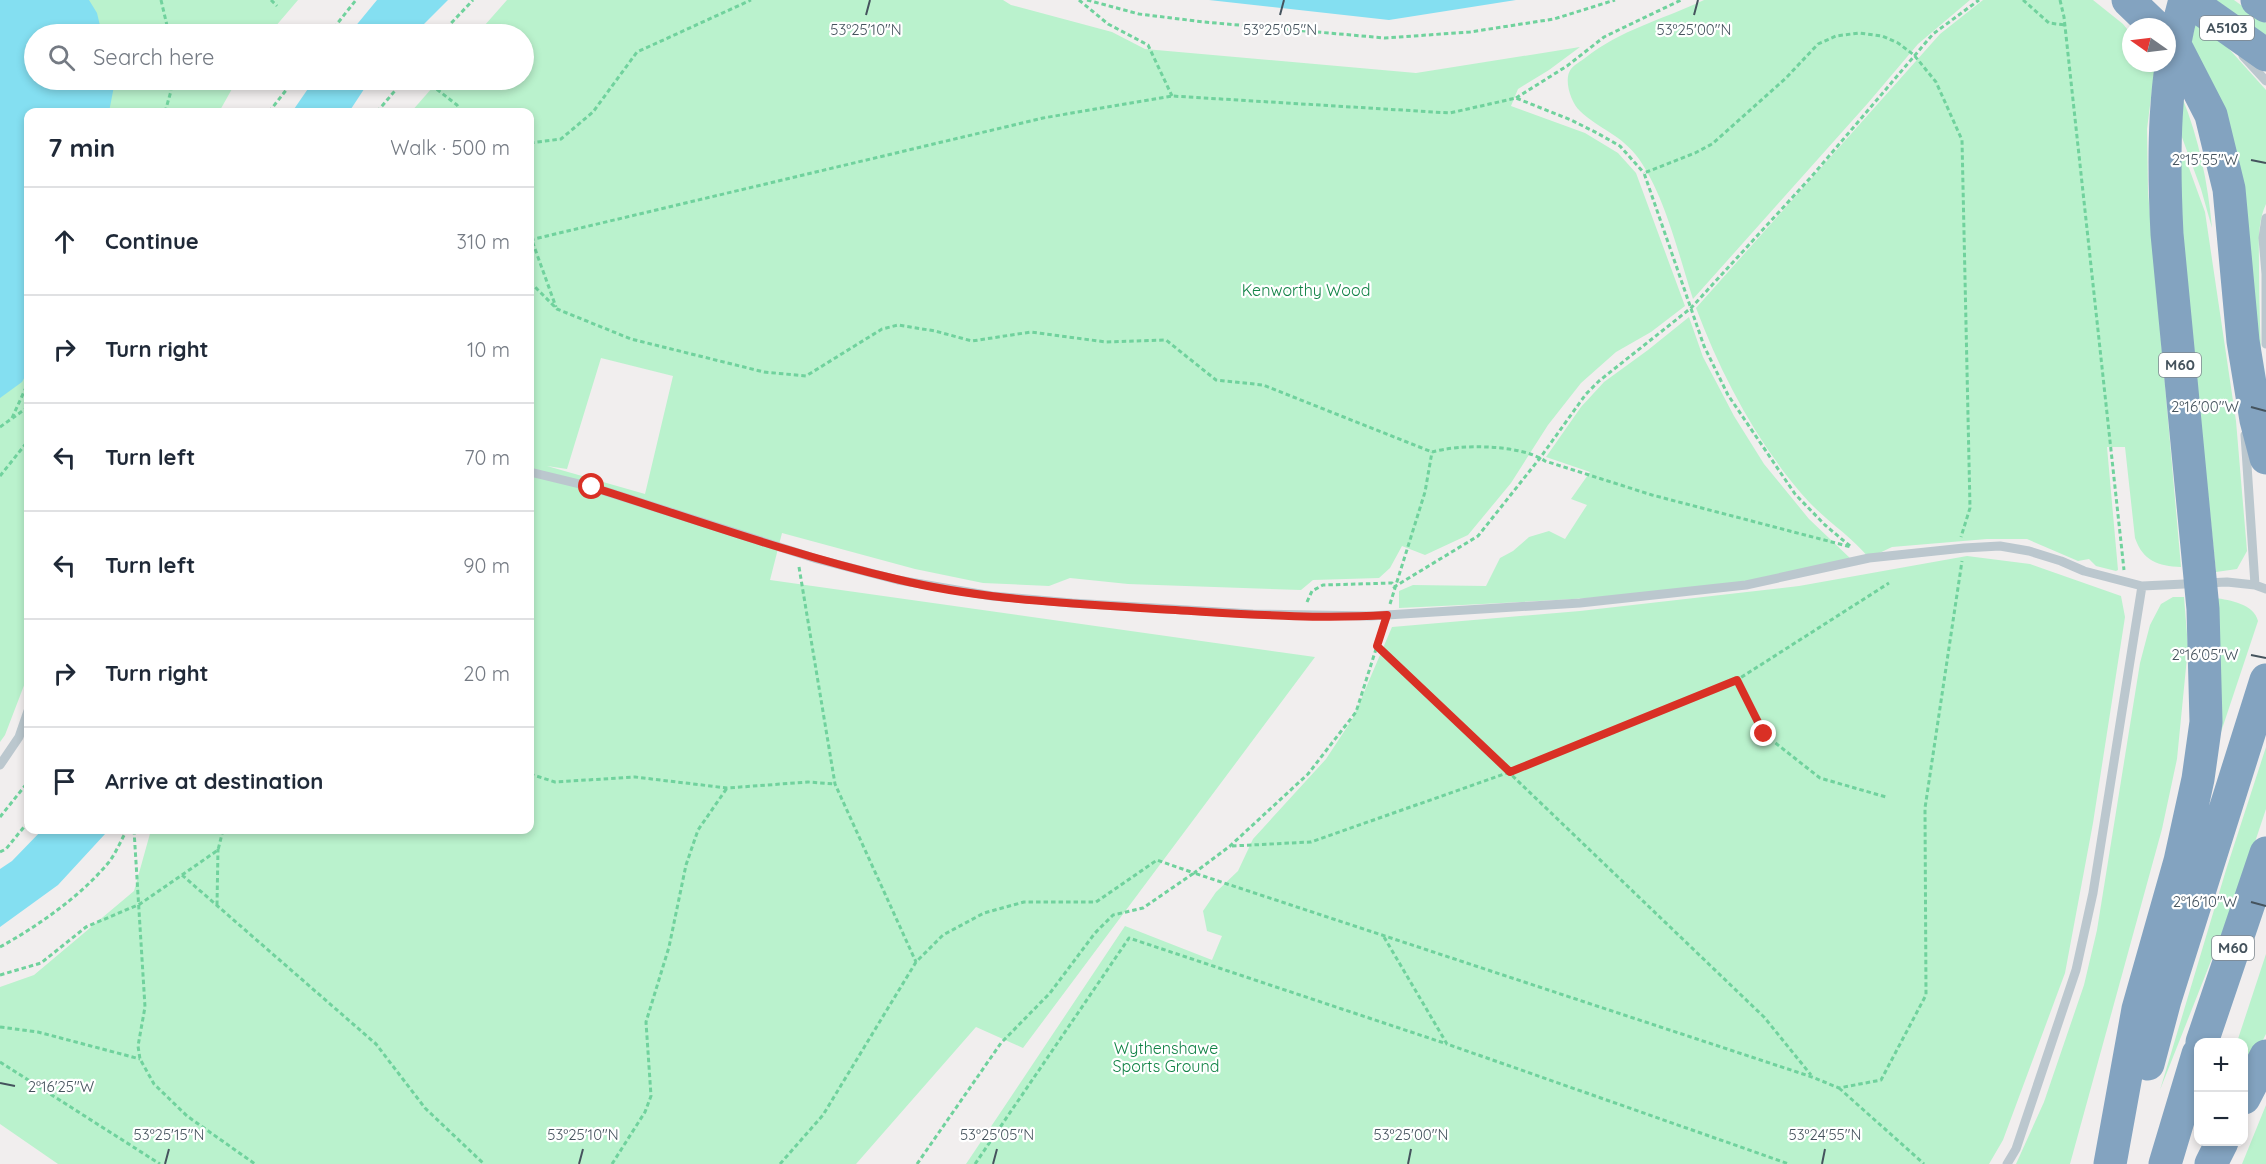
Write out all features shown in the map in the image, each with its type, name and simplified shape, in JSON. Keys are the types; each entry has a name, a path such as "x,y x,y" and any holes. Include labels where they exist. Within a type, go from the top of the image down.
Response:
{"highway":[{"path":"2128,0 2147,18"},
{"name":"A5103","path":"2187,0 2252,53"},
{"name":"M60","path":"2110,1164 2138,1010 2180,861 2198,779 2206,722 2203,609 2167,234 2164,177 2166,104 2175,40 2187,0"},
{"name":"A5103","path":"2257,0 2266,6"},
{"path":"2176,47 2211,115 2229,189 2255,343 2256,420 2266,458"},
{"path":"2121,1164 2165,1000 2266,680"},
{"name":"M60","path":"2203,1038 2266,853"},
{"path":"2247,1092 2266,1056"},
{"path":"2166,1164 2194,1071"},
{"path":"2211,1164 2220,1146"}],"lane":[{"path":"2252,53 2266,81"},
{"path":"2243,401 2266,274 2263,238 2266,218"},
{"path":"2244,424 2255,585"},
{"path":"534,473 592,487 797,552 898,580 992,596 1072,603 1230,613 1387,615 1580,603 1746,585 1869,558 2000,546 2029,551 2126,584 2142,586 2227,582 2255,585 2266,589"},
{"path":"2007,1164 2016,1149 2076,970 2093,893 2142,586"},
{"path":"0,765 19,737 24,723"}],"path":[{"path":"161,0 167,24"},
{"path":"270,0 277,6"},
{"path":"337,24 356,0"},
{"path":"451,24 474,0"},
{"path":"534,142 561,139 593,112 637,52 751,0"},
{"path":"1078,0 1108,24 1148,45 1172,96"},
{"path":"1087,0 1139,14 1385,38 1470,32 1554,19 1615,0"},
{"path":"534,237 1042,118 1172,96 1450,113 1516,98 1567,66 1604,37 1682,0"},
{"path":"1394,587 1478,536 1540,458 1586,394 1599,381 1691,308 1812,176 1933,34 1979,0"},
{"path":"2023,0 2049,23 2064,24"},
{"path":"2060,0 2126,584"},
{"path":"1644,173 1712,144 1786,78 1818,44 1836,36 1859,33 1882,36 1898,43 1914,55 1936,82 1962,140 1970,508 1961,548 1925,808 1926,995 1881,1080 1839,1088"},
{"path":"166,108 171,90"},
{"path":"272,108 286,90"},
{"path":"380,108 396,90"},
{"path":"437,90 459,108"},
{"path":"534,286 557,309 631,339 764,372 806,376 882,329 898,325 935,331 972,341 1031,332 1106,342 1166,340 1216,380 1263,386 1432,452 1445,448 1476,446 1501,449 1540,458 1652,495 1851,547 1825,525 1795,494 1728,395 1704,346 1644,173 1620,146 1571,120 1516,98"},
{"path":"534,249 557,309"},
{"path":"12,418 24,392"},
{"path":"0,427 24,410"},
{"path":"0,477 24,446"},
{"path":"917,1164 1001,1043 1050,993 1095,933 1113,915 1143,908 1230,846 1308,774 1356,712 1425,492 1432,452"},
{"path":"797,552 835,784 916,962"},
{"path":"1303,615 1312,591 1323,585 1392,583 1394,587"},
{"path":"1230,846 1311,842 1510,772 1737,680 1889,583"},
{"path":"1377,646 1764,1017 1812,1077"},
{"path":"1737,680 1764,734 1810,771 1820,778 1886,797"},
{"path":"534,775 555,782 635,777 727,788 808,782 835,784"},
{"path":"0,817 24,787"},
{"path":"612,1164 645,1112 651,1096 646,1022 669,947 686,865 698,830 727,788"},
{"path":"0,852 6,849 24,827"},
{"path":"0,947 23,935 68,901 110,861 125,834"},
{"path":"134,834 145,1007 138,1046 140,1059 154,1084 187,1116 255,1164"},
{"path":"217,905 218,850 222,834"},
{"path":"0,975 41,963 86,927 140,904 218,850"},
{"path":"780,1164 823,1115 916,962 943,935 984,913 1024,902 1096,902 1157,860 1812,1077 1839,1088 1924,1164"},
{"path":"182,875 376,1044 425,1108 484,1164"},
{"path":"1383,935 1447,1044"},
{"path":"975,1164 1129,938 1447,1044 1789,1164"},
{"path":"0,1028 38,1032 140,1059"},
{"path":"0,1062 160,1164"}],"green space":[{"path":"0,0 298,0 278,24 24,24 24,90 231,90 221,108 24,108 24,685 5,735 0,742"},
{"name":"Kenworthy Wood","path":"507,0 1003,0 1011,5 1112,32 1145,49 1416,73 1580,47 1518,89 1511,106 1585,133 1618,153 1636,173 1685,306 1651,332 1616,352 1581,383 1548,425 1511,483 1468,535 1425,555 1402,546 1390,568 1379,578 1313,580 1301,590 1128,584 1070,578 1049,586 983,583 915,569 782,533 770,580 1315,657 1023,1048 976,1027 856,1164 58,1164 0,1124 0,987 34,975 134,891 150,834 534,834 534,108 414,108 430,90 534,90 534,24 486,24","holes":["601,358 673,376 645,494 547,466 567,469"]},
{"path":"1704,0 1970,0 1918,44 1693,299 1664,208 1648,174 1639,159 1625,144 1577,107 1569,91 1568,79 1574,66 1599,48"},
{"path":"1983,0 2093,0 2122,23 2122,72 2154,72 2147,129 2148,192 2181,567 2152,561 2138,546 2135,538 2125,447 2107,447 2118,570 2116,571 2096,566 2089,559 2078,561 2027,539 1987,539 1892,547 1869,558 1809,502 1774,458 1758,435 1730,385 1706,334 1696,308 1940,34"},
{"path":"2216,0 2234,0 2266,23 2266,36"},
{"path":"2196,21 2221,40 2266,90 2266,204 2261,219 2259,243 2263,398 2188,57"},
{"path":"2182,97 2202,161 2212,228 2201,189 2180,132"},
{"path":"2185,157 2205,212 2236,421 2247,551 2237,569 2216,572 2179,213 2177,160"},
{"path":"1689,317 1703,357 1734,416 1764,464 1809,519 1852,560 1781,577 1686,589 1590,598 1399,608 1399,591 1413,585 1486,586 1500,558 1513,551 1529,537 1549,531 1565,539 1587,505 1571,499 1590,472 1546,457 1581,407 1604,382"},
{"name":"Wythenshawe Sports Ground","path":"1967,556 2030,564 2121,596 2125,617 2093,823 2065,973 2003,1140 1989,1164 966,1164 1125,926 1212,960 1222,936 1207,931 1203,911 1216,892 1238,871 1253,839 1326,759 1353,718 1392,627 1580,611 1799,586"},
{"path":"2173,597 2184,597 2188,647 2177,759 2162,829 2070,1164 2016,1164 2044,1102 2084,985 2097,930 2140,663 2150,625 2161,604"},
{"path":"2215,598 2247,607 2256,615 2258,621 2218,741"},
{"path":"2266,747 2266,809 2239,890 2160,1090 2226,870"},
{"path":"2266,954 2266,1034 2248,1068 2248,1038 2238,1038"},
{"path":"2266,1105 2266,1164 2242,1164"}],"water":[{"path":"0,0 89,0 97,13 100,24 24,24 24,90 113,90 110,108 24,108 24,378 0,398"},
{"path":"377,0 448,0 424,24 357,24"},
{"path":"1209,0 1516,0 1389,20"},
{"path":"307,90 363,90 352,108 295,108"},
{"path":"38,834 105,834 58,885 0,927 0,869 12,861"}],"route":[{"path":"592,487 817,559 898,580 992,596 1252,614 1387,615 1377,646 1510,772 1737,680 1764,734"}]}
